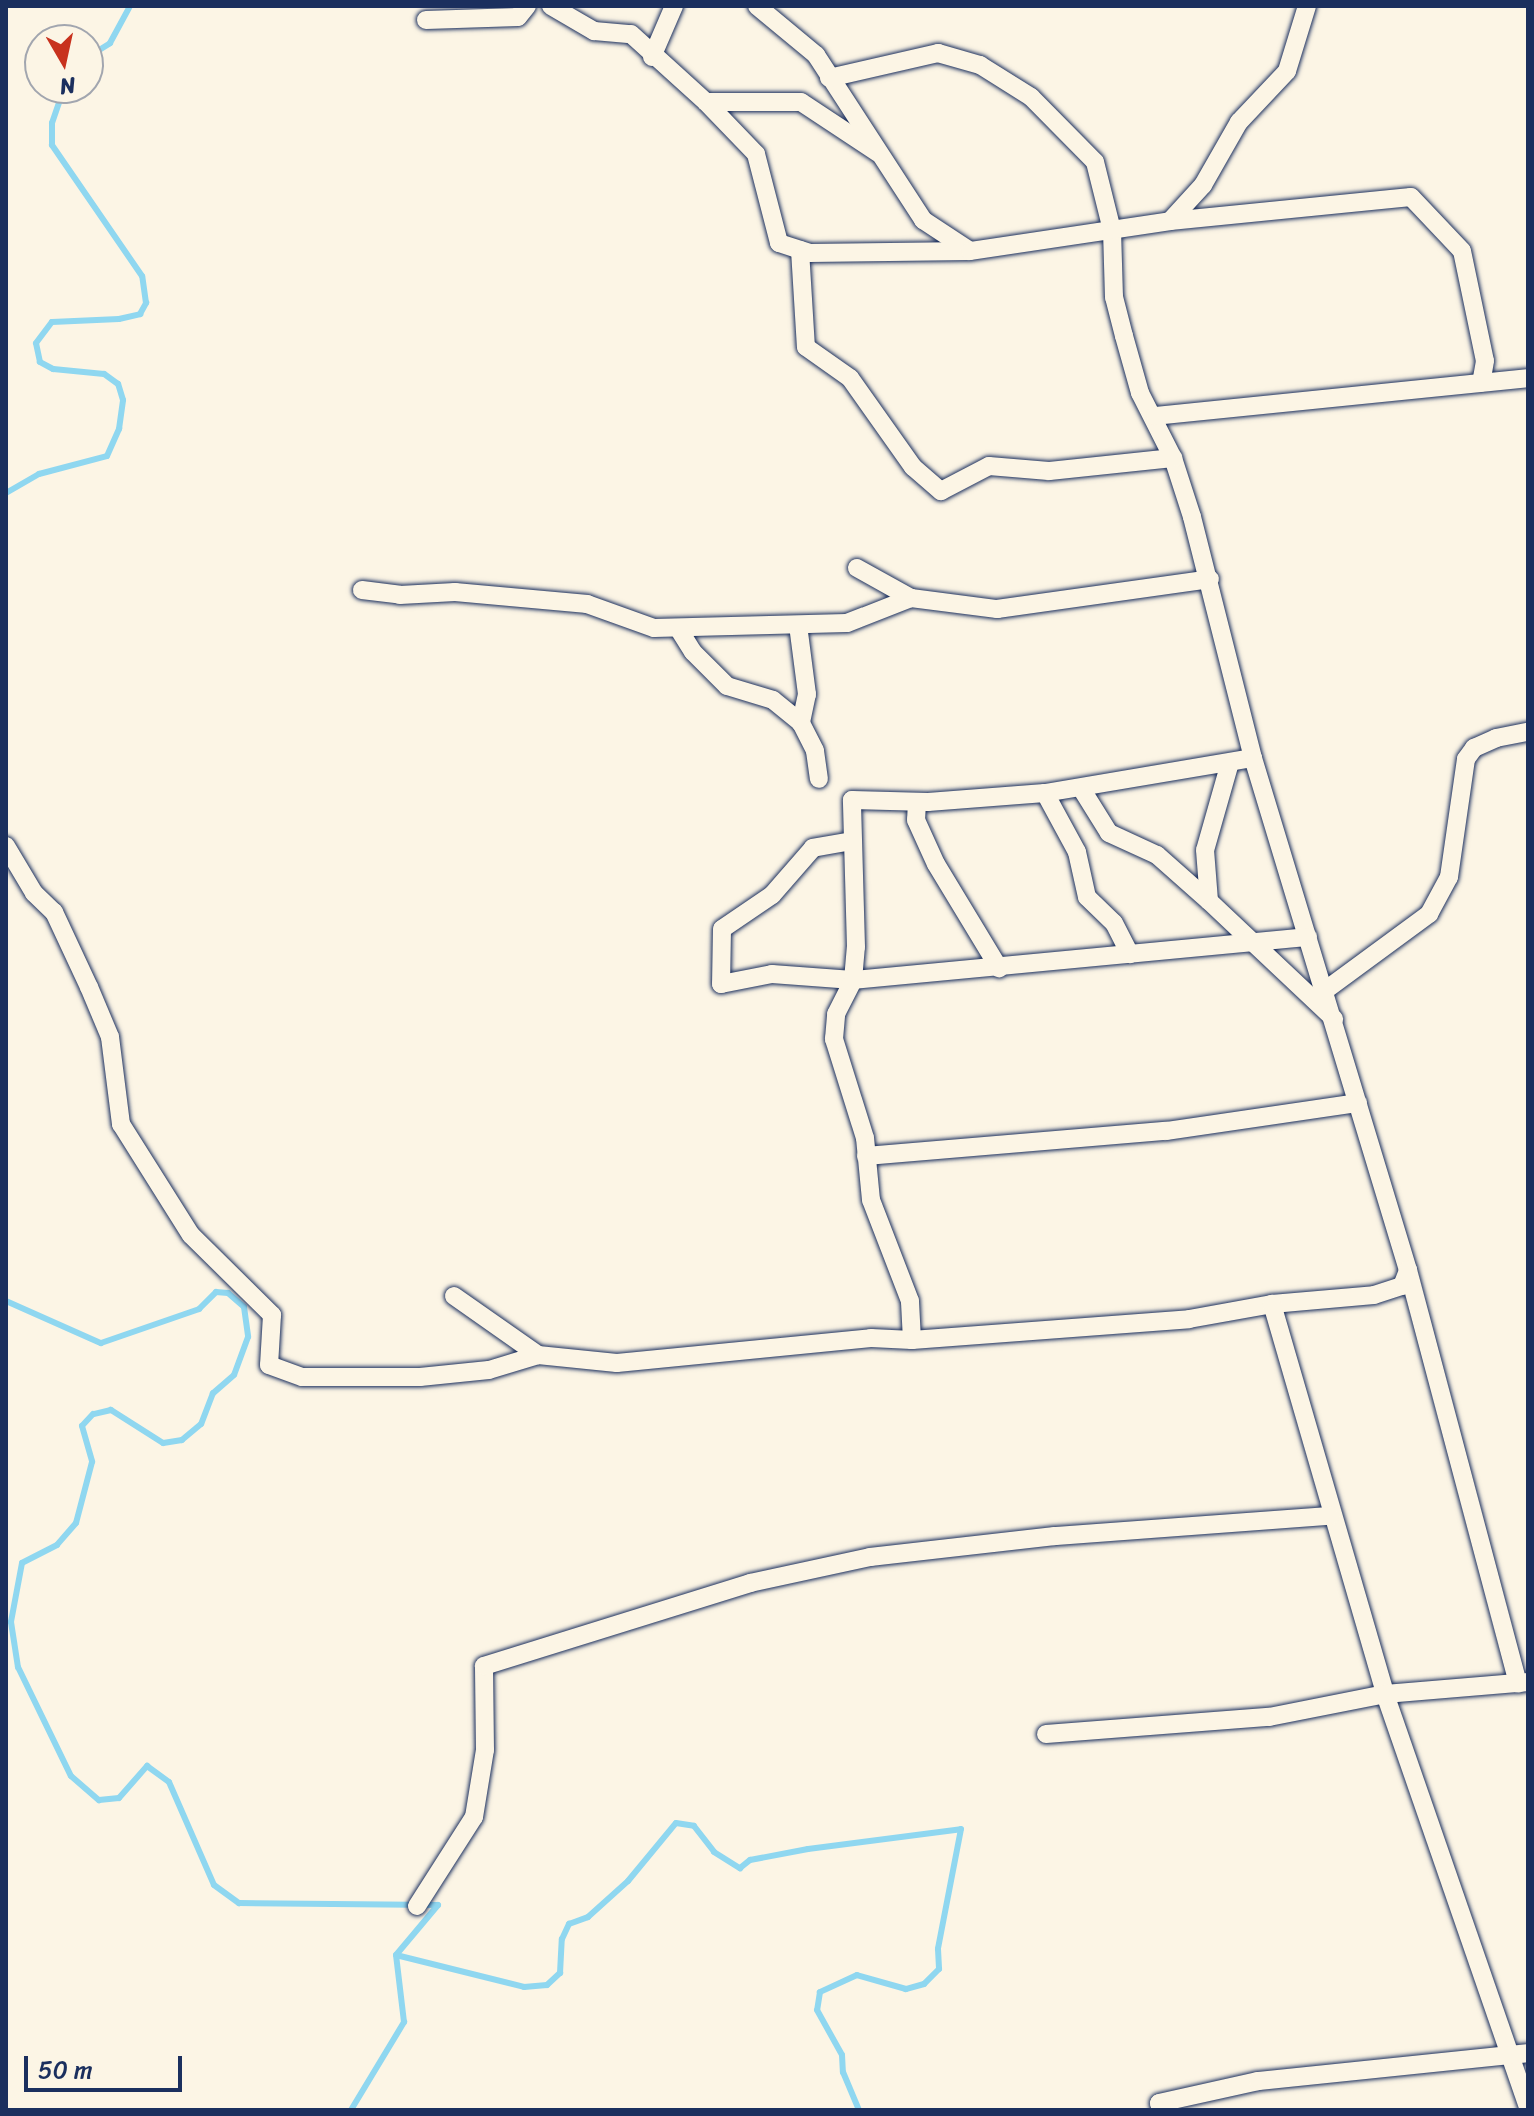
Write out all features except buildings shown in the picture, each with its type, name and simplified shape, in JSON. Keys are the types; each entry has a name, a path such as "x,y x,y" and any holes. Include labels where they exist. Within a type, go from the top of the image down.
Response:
{"street":[{"path":"426,20 518,17 527,6"},
{"path":"551,6 594,31 631,34 652,57 706,102 756,154 779,243 800,250 970,251 1170,221 1411,197 1462,251 1485,361 1481,383"},
{"path":"652,57 674,6"},
{"path":"757,6 816,55 829,78 864,124 878,153 923,220 970,251"},
{"path":"1170,221 1203,185 1239,122 1287,71 1307,6"},
{"path":"829,78 938,53 980,65 1031,97 1095,162 1112,230 1114,297 1140,393 1155,416 1173,458 1210,579 1253,758 1327,989 1523,1683 1385,1694 1269,1717 1046,1734"},
{"path":"706,102 801,102 878,153"},
{"path":"800,250 806,347 850,378 913,467 941,491 989,466 1049,471 1173,458"},
{"path":"1155,416 1528,378"},
{"path":"857,568 911,598 997,609 1210,579"},
{"path":"362,590 400,595 455,592 587,604 654,628 847,623 911,598"},
{"path":"798,625 807,694 801,723"},
{"path":"678,628 693,652 727,686 773,700 801,723 815,751 819,779"},
{"path":"1327,989 1429,914 1449,877 1466,759 1474,748 1496,738 1528,732"},
{"path":"912,1340 910,1301 871,1200 865,1138 834,1039 836,1014 853,980 857,913 852,800 917,802 1045,793 1229,766 1253,758"},
{"path":"1209,901 1205,850 1229,766"},
{"path":"1081,788 1109,833 1157,855 1336,1021"},
{"path":"1045,793 1077,852 1087,897 1114,923 1130,954"},
{"path":"917,802 916,820 936,864 999,968"},
{"path":"852,841 813,848 772,895 722,929 721,984 772,974 853,980 1308,937"},
{"path":"6,846 34,893 54,912 110,1037 121,1124 191,1235 272,1315 269,1365 302,1377 420,1377 489,1370 538,1355 617,1363 871,1338 912,1340 1159,1322 1272,1304 1374,1295 1402,1286 1408,1270"},
{"path":"866,1156 1151,1133 1358,1103"},
{"path":"454,1296 538,1355"},
{"path":"1272,1304 1330,1516 1385,1694 1477,1970 1520,2053 1528,2107"},
{"path":"417,1906 474,1817 485,1750 484,1666 750,1583 870,1557 1055,1536 1330,1516"},
{"path":"1161,2110 1159,2103 1258,2081 1520,2053"}],"waterway":[{"path":"104,47 110,43 130,6"},
{"path":"6,493 39,474 107,456 119,429 123,400 118,384 104,374 53,369 40,362 36,343 52,322 119,319 140,314 146,303 142,276 52,145 52,123 59,104"},
{"path":"6,1301 101,1343 199,1309 216,1292 228,1293 244,1307 248,1337 234,1375 213,1393 201,1424 182,1440 163,1443 111,1410 93,1414 82,1426 92,1462 76,1523 57,1545 22,1563 11,1622 18,1667 71,1776 99,1800 119,1798 147,1766 169,1782 214,1885 239,1903 438,1905 396,1955 524,1987 547,1985 560,1973 562,1939 569,1924 588,1917 628,1881 676,1823 694,1826 714,1852 740,1868 750,1860 808,1849 961,1829 938,1949 939,1969 924,1984 906,1989 857,1975 820,1992 817,2010 842,2055 843,2072 859,2110"},
{"path":"351,2110 404,2022 396,1955"}]}
